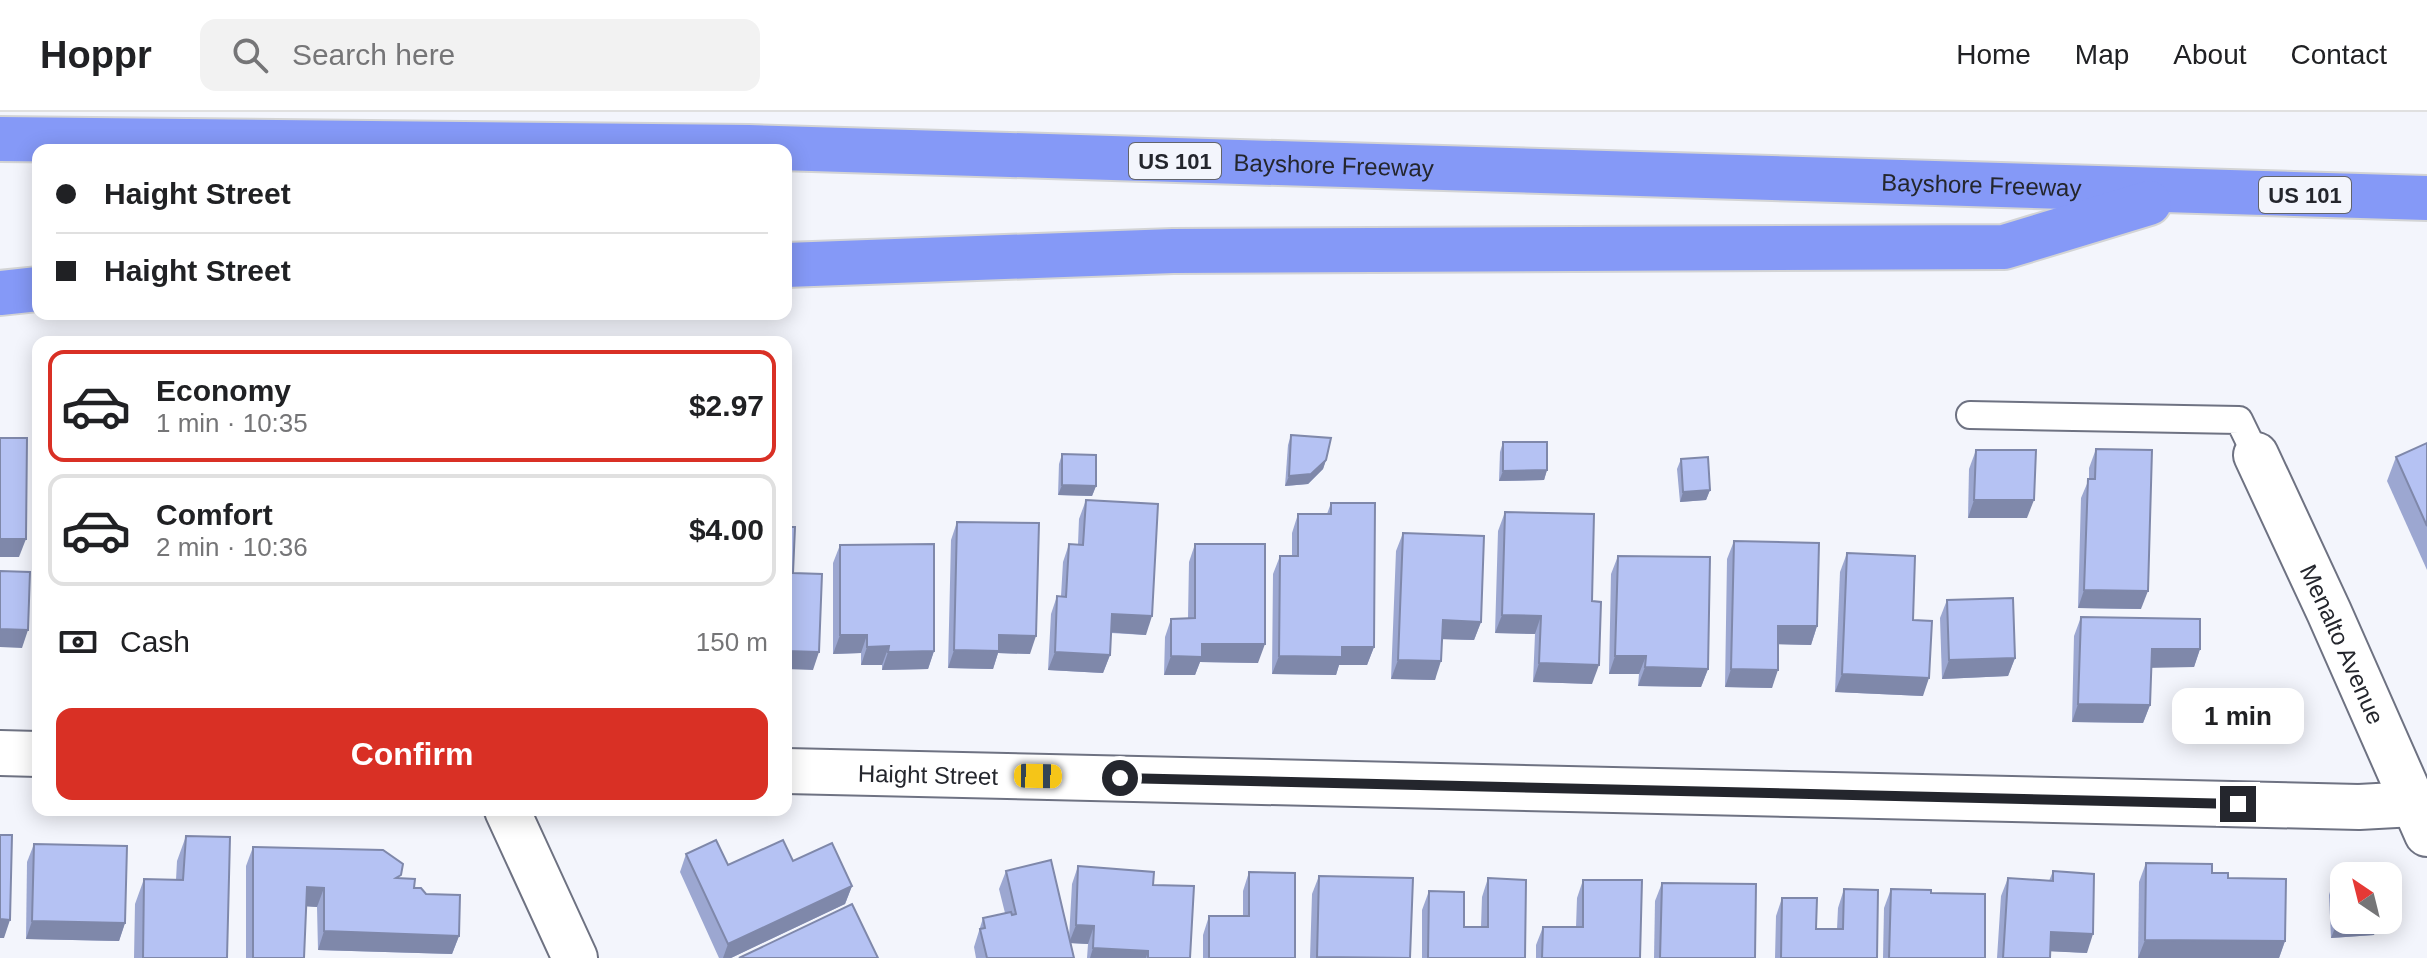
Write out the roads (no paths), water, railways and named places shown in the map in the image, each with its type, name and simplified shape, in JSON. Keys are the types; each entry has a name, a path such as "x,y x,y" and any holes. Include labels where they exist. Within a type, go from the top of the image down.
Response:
{"highway":[{"name":"Bayshore Freeway","path":"0,139 468,144"},
{"name":"Bayshore Freeway","path":"792,148 2182,193 2427,198"},
{"path":"792,265 1173,251 2004,247 2182,193"},
{"path":"0,293 32,290"}],"street":[{"name":"Menalto Avenue","path":"2256,455 2420,819"},
{"path":"0,753 32,754"},
{"name":"Haight Street","path":"792,771 2359,807 2420,819"},
{"path":"510,816 575,958"}],"lane":[{"path":"1970,415 2239,420 2256,455"}]}
